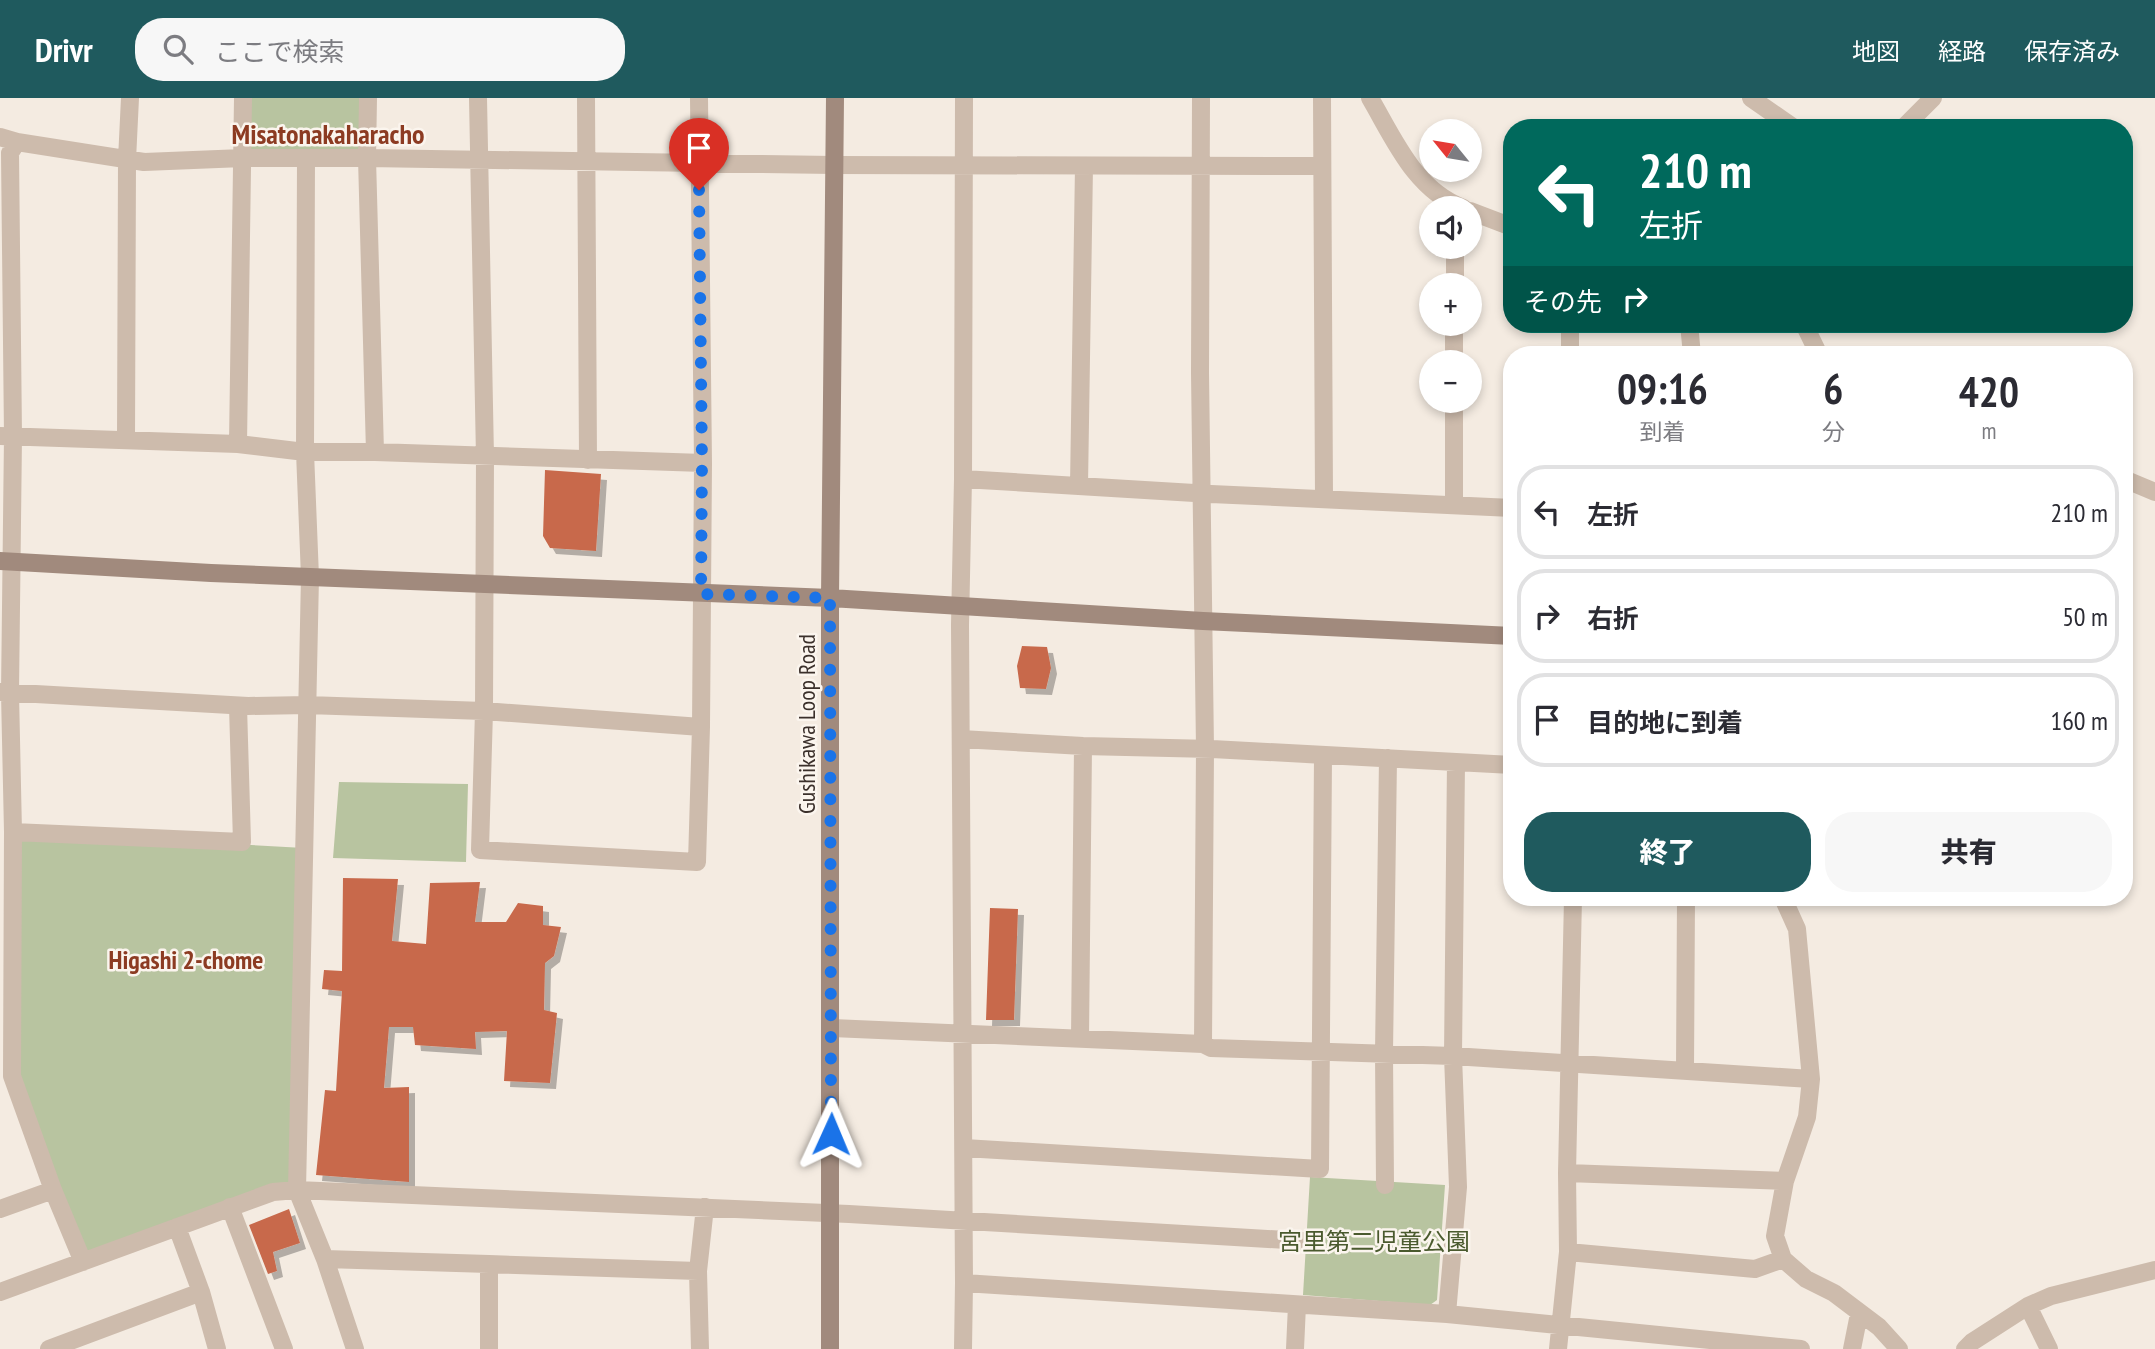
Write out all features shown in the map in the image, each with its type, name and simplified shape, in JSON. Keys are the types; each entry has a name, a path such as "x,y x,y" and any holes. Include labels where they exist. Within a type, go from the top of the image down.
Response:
{"street":[{"path":"126,440 127,160 130,98"},
{"path":"238,444 243,98"},
{"path":"368,98 367,158 375,452"},
{"path":"478,98 485,457 484,711 480,850 697,862 701,727 702,463 699,98"},
{"path":"586,98 587,460"},
{"name":"Gushikawa Loop Road","path":"830,1349 830,598 835,98"},
{"path":"963,1349 960,607 964,98"},
{"path":"1201,98 1201,493 1205,748 1203,1044"},
{"path":"1322,98 1324,498"},
{"path":"1370,98 1410,166 1430,188 1442,196"},
{"path":"1751,98 1781,119"},
{"path":"1912,119 1933,98"},
{"path":"83,1262 53,1190 12,1076 6,953 13,832 5,692 9,139 144,162 243,158 367,158 834,165 1321,166"},
{"path":"306,158 304,452 310,577 297,1190 325,1259 355,1349"},
{"path":"1079,486 1084,166"},
{"path":"1482,216 1503,224"},
{"path":"1454,413 1454,504"},
{"path":"6,436 238,444 304,452 702,463"},
{"path":"963,479 1503,507"},
{"path":"2133,483 2155,492"},
{"path":"6,562 830,598 1203,621 1503,636"},
{"path":"5,692 238,706 307,705 484,711 701,727"},
{"path":"13,832 242,842 238,706"},
{"path":"961,738 1503,765"},
{"path":"1080,1038 1083,746"},
{"path":"964,1148 1320,1169 1323,756"},
{"path":"1385,1185 1388,758"},
{"path":"1447,1314 1458,1187 1453,1056 1456,762"},
{"path":"1558,1349 1569,1252 1567,1173 1573,906"},
{"path":"1685,1070 1686,906"},
{"path":"1787,906 1797,929 1811,1079 1807,1117 1785,1181 1775,1236 1783,1259 1806,1279 1834,1293 1879,1327 1899,1349"},
{"path":"832,1028 1203,1044 1210,1048 1453,1056 1811,1079"},
{"path":"1567,1173 1785,1181"},
{"path":"0,1209 53,1190"},
{"path":"0,1292 273,1192 297,1190 830,1213 1303,1241"},
{"path":"230,1207 284,1349"},
{"path":"700,1349 698,1271 705,1207"},
{"path":"177,1227 201,1292 217,1349"},
{"path":"1569,1252 1755,1269 1783,1259"},
{"path":"325,1259 698,1271"},
{"path":"489,1264 489,1349"},
{"path":"1965,1349 2028,1306 2051,1296 2155,1270"},
{"path":"964,1283 1447,1314 1801,1349"},
{"path":"49,1349 201,1292"},
{"path":"1295,1349 1297,1305"},
{"path":"2028,1306 2049,1349"},
{"path":"1852,1349 1860,1314"}],"green space":[{"path":"243,98 368,98 367,158 243,158"},
{"path":"339,782 468,784 466,862 333,858"},
{"path":"13,832 304,848 297,1190 83,1262 12,1076"},
{"name":"宮里第二児童公園","path":"1310,1177 1445,1185 1437,1300 1430,1305 1303,1295"}],"building":[{"path":"545,470 601,474 596,551 550,548 543,536"},
{"path":"1022,646 1047,647 1051,668 1046,689 1020,688 1017,666"},
{"path":"343,878 398,879 392,941 426,944 430,883 480,882 475,922 506,922 518,903 543,906 543,925 561,927 554,956 545,963 544,1010 557,1013 550,1083 504,1081 507,1031 475,1032 476,1049 415,1045 413,1027 389,1027 384,1088 409,1087 409,1182 316,1175 325,1090 336,1091 342,991 322,989 324,970 342,971"},
{"path":"990,908 1018,909 1014,1020 986,1020"},
{"path":"289,1209 300,1243 273,1252 277,1271 268,1274 249,1225"}],"district":[{"name":"Misatonakaharacho","path":"328,133"},
{"name":"Higashi 2-chome","path":"186,959"}],"route":[{"path":"699,190 701,594 830,598 831,1134"}]}
